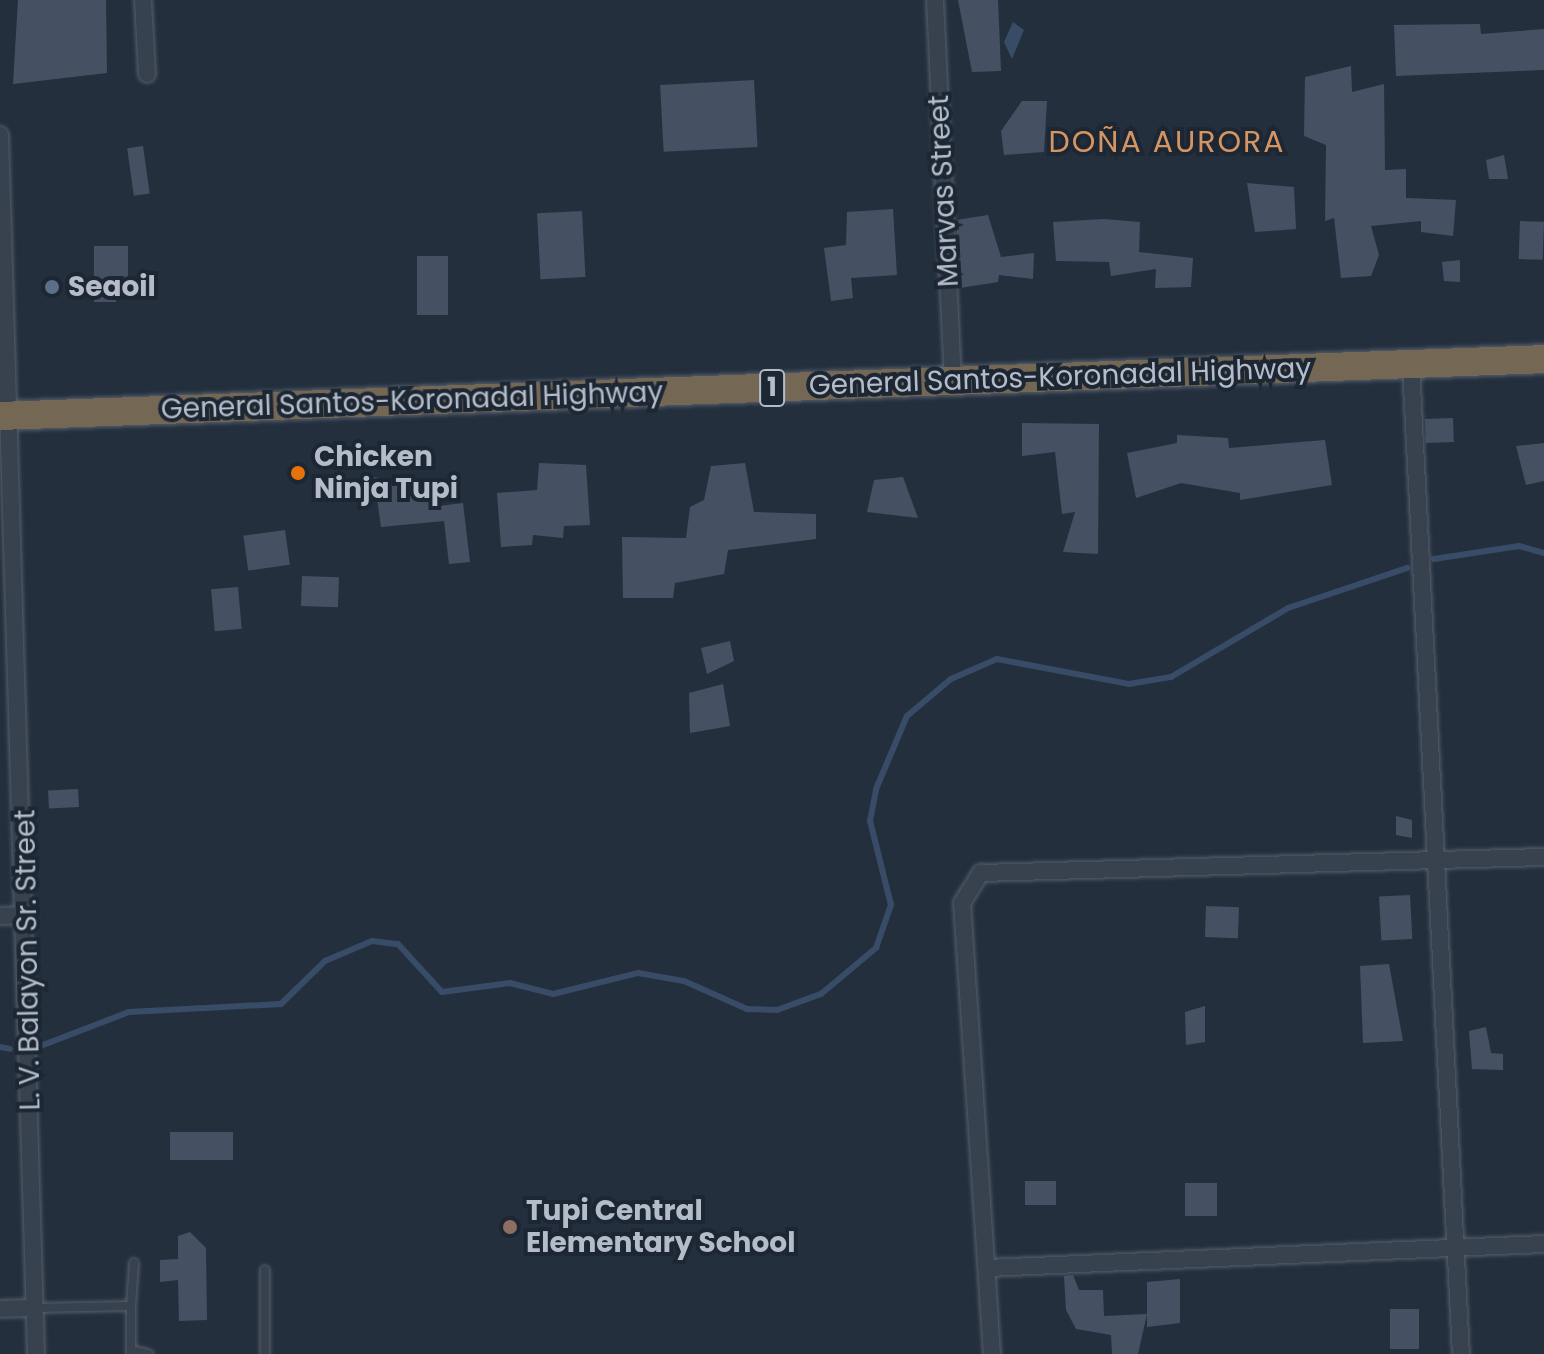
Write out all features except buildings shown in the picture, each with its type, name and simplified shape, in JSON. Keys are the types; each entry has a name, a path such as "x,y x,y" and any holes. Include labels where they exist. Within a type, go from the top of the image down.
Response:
{"highway":[{"name":"General Santos-Koronadal Highway","path":"6,415 1544,359"}],"street":[{"path":"143,0 147,74"},
{"name":"Marvas Street","path":"935,0 953,381"},
{"name":"L. V. Balayon Sr. Street","path":"0,135 7,463 28,915 36,1354"},
{"path":"1411,365 1461,1354"},
{"path":"992,1354 962,903 981,873 1544,857"},
{"path":"0,916 28,915"},
{"path":"987,1268 1544,1244"},
{"path":"0,1309 35,1308"}],"lane":[{"path":"134,1263 131,1352 149,1354"},
{"path":"265,1270 265,1354"},
{"path":"35,1308 131,1306"}],"water":[{"path":"1013,22 1024,30 1012,59 1004,42"}],"waterway":[{"path":"1434,559 1519,546 1544,553"},
{"path":"43,1045 129,1012 281,1004 325,961 372,941 398,944 442,992 510,983 553,994 638,973 684,981 747,1009 777,1010 821,994 876,948 891,905 870,821 876,789 907,716 951,679 997,659 1129,684 1171,677 1288,608 1407,568"},
{"path":"0,1047 10,1049"}],"place":[{"name":"Seaoil","path":"52,287"},
{"name":"Chicken Ninja Tupi","path":"298,473"},
{"name":"Tupi Central Elementary School","path":"510,1227"}],"district":[{"name":"DOÑA AURORA","path":"1167,142"}]}
